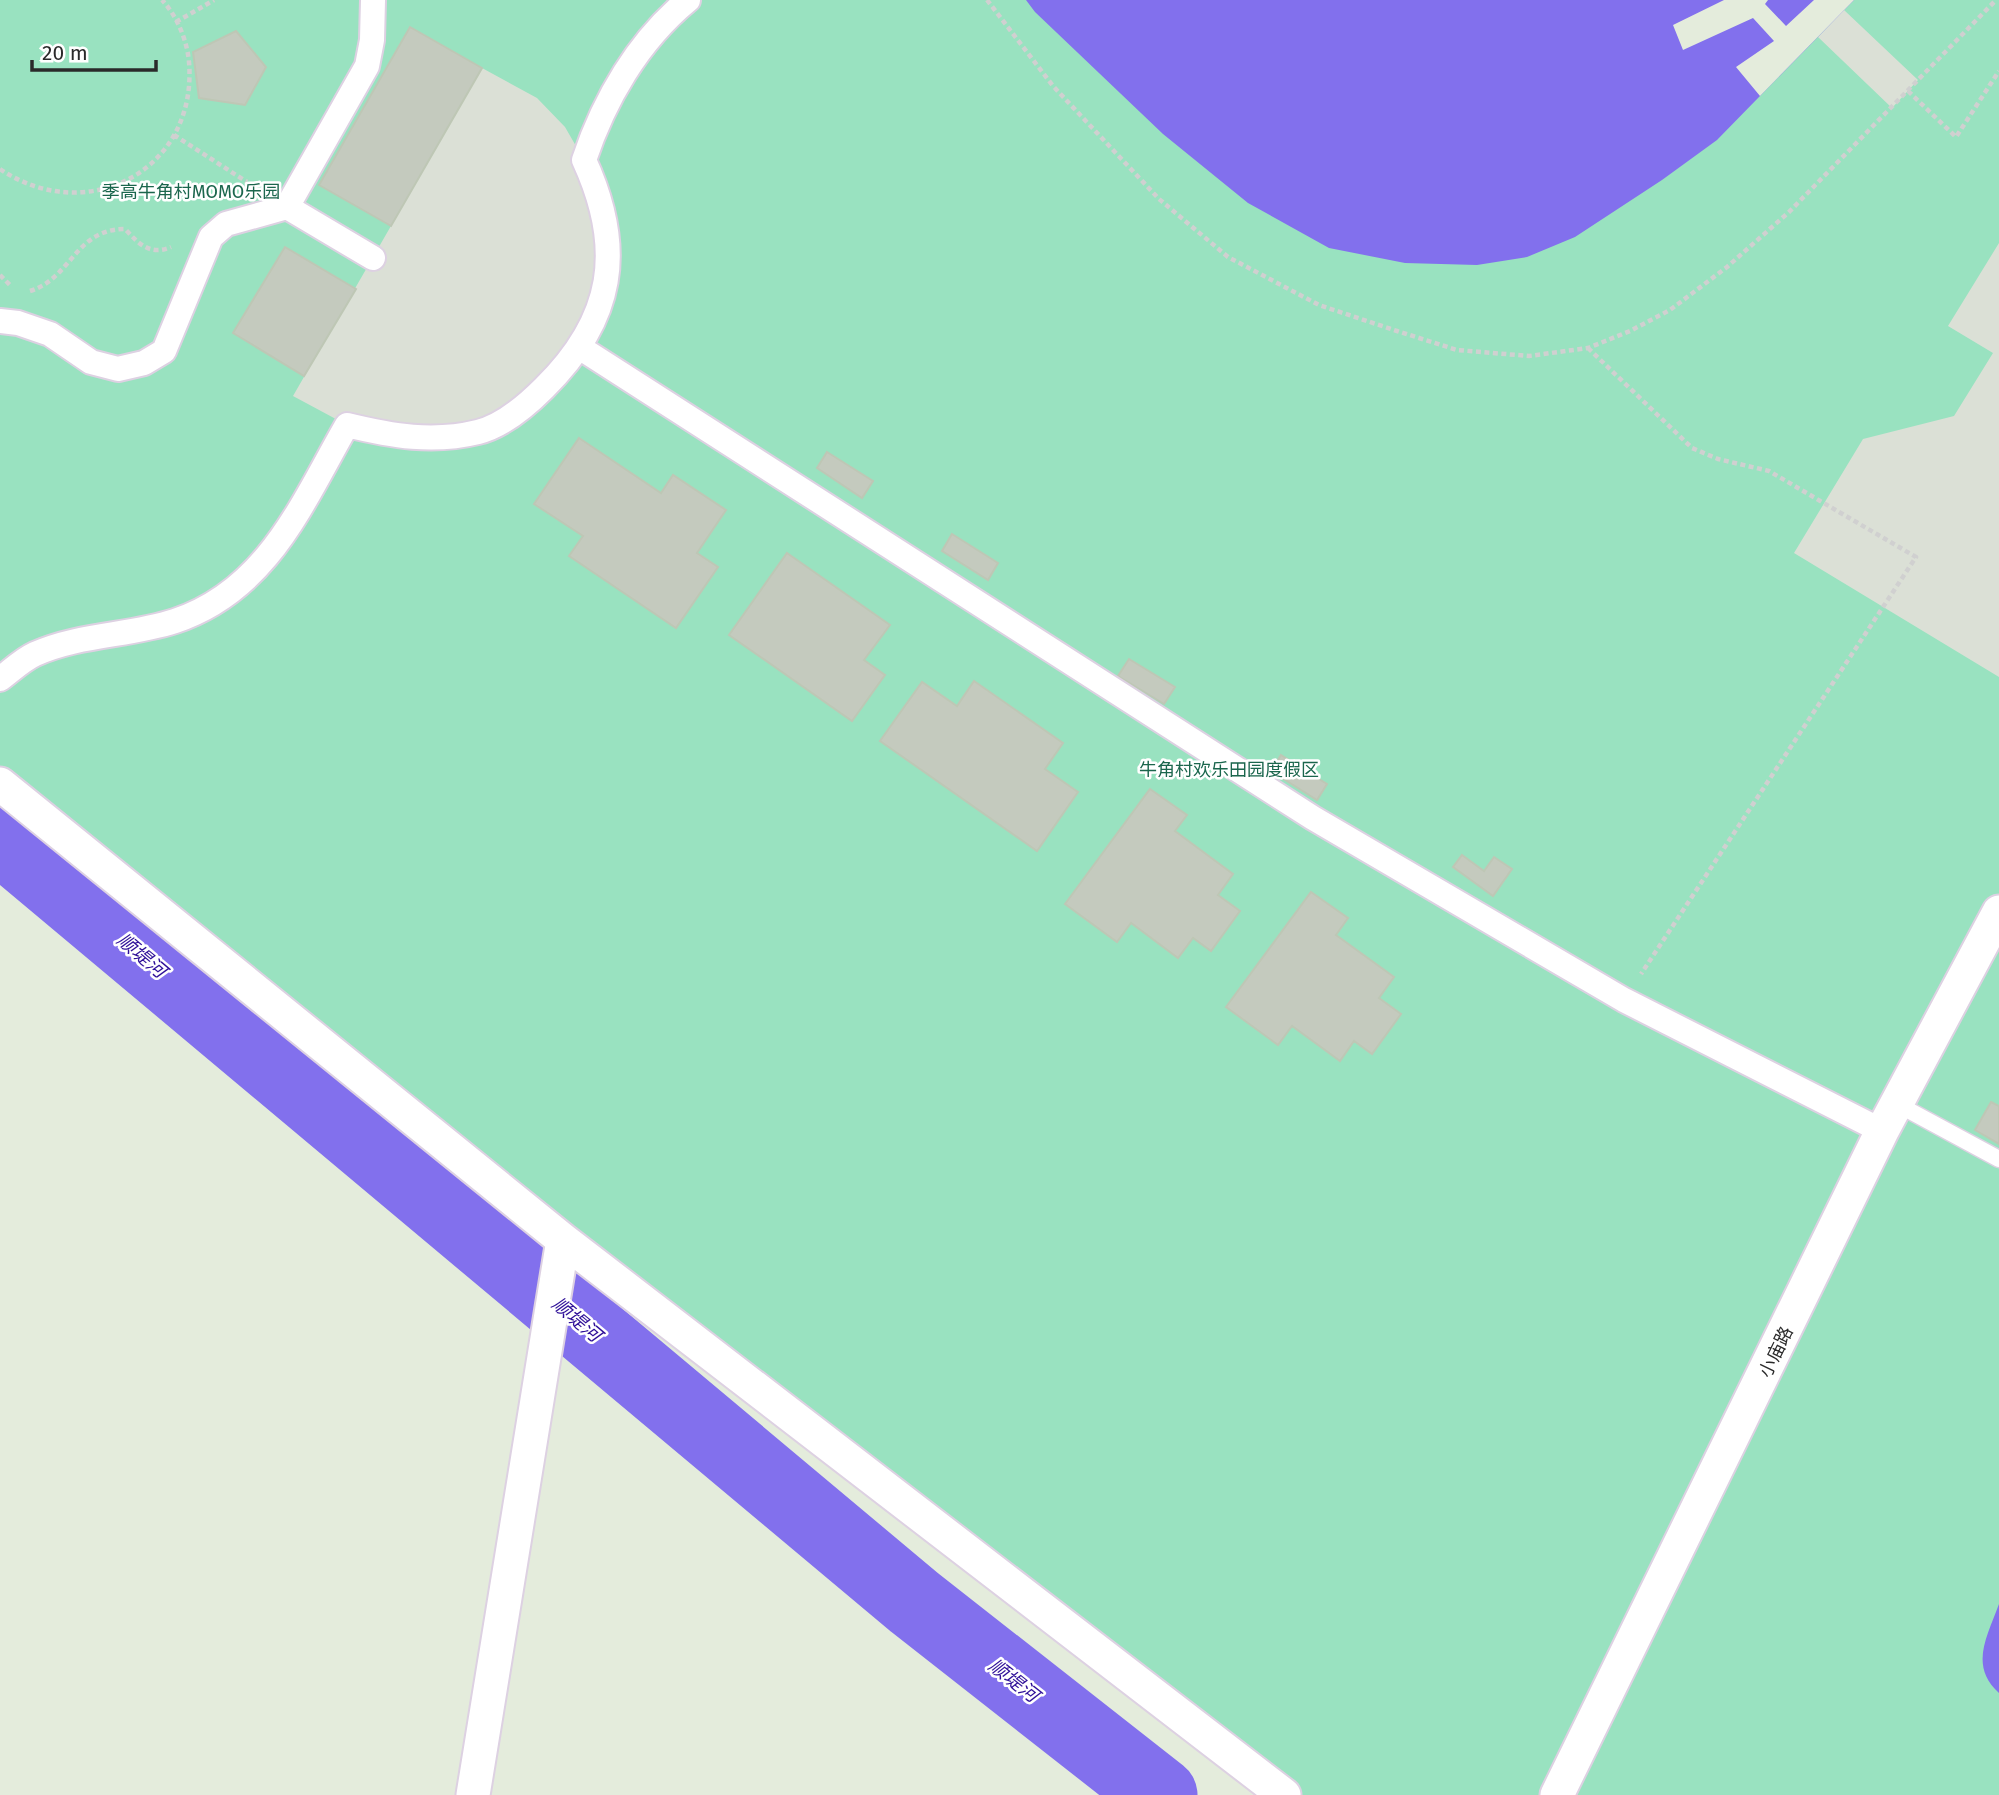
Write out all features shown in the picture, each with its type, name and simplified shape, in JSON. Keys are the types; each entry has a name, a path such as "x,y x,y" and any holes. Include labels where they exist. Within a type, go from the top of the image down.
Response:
{"street":[{"path":"0,321 18,323 50,334 91,362 118,369 144,363 164,351 211,237 226,224 288,207 367,66 372,40 373,0"},
{"path":"0,679 33,655 79,639 174,621 218,601 245,580 286,535 347,425 398,437 441,438 481,431 513,414 539,393 565,367 579,347 605,297 605,224 598,191 584,160 597,120 648,39 688,0"},
{"path":"288,207 373,258"},
{"path":"579,347 1313,818 1624,1000 1889,1117"},
{"path":"0,784 563,1240 1284,1795"},
{"name":"小庙路","path":"1557,1795 1889,1117 1999,912"},
{"path":"473,1795 563,1240"}],"lane":[{"path":"1889,1117 1999,1159"}],"path":[{"path":"0,170 20,183 55,194 93,193 130,180 159,157 180,126 191,86 187,46 162,0"},
{"path":"176,22 214,0"},
{"path":"987,0 1062,96 1159,199 1228,257 1319,305 1457,350 1529,355 1588,348 1670,310 1727,267 1789,212 1996,0"},
{"path":"1908,91 1956,137 1999,71"},
{"path":"174,135 288,207"},
{"path":"23,290 31,291 44,286 91,238 109,229 125,229 142,247 155,251 168,249 201,234 218,231"},
{"path":"0,275 4,282 16,289"},
{"path":"1588,348 1692,449 1718,459 1746,463 1769,471 1916,556 1624,1000"}],"green space":[{"name":"牛角村欢乐田园度假区","path":"0,0 1999,0 1999,1795 1277,1795 0,772"}],"shaded area":[{"path":"1026,0 1854,0 1717,140 1662,180 1575,237 1527,257 1477,265 1405,263 1329,248 1248,203 1163,134 1035,12"},
{"path":"1844,10 1918,80 1892,108 1818,37"},
{"path":"482,68 537,98 565,127 584,160 605,224 586,336 481,431 347,425 293,396"},
{"path":"1999,243 1999,677 1794,553 1863,439 1954,416 1993,353 1948,326"},
{"path":"1999,1604 1999,1693 1985,1672 1983,1651"}],"pier":[{"path":"1724,0 1768,0 1765,4 1786,26 1814,0 1854,0 1760,96 1736,67 1774,41 1753,18 1683,50 1673,25"}],"building":[{"path":"410,27 482,68 391,226 319,185"},
{"path":"236,31 266,67 245,105 199,98 193,52"},
{"path":"285,247 356,289 304,376 233,333"},
{"path":"579,438 661,493 673,475 726,510 697,553 718,567 676,628 569,556 583,536 534,504"},
{"path":"827,452 873,481 862,498 817,468"},
{"path":"952,534 998,563 988,580 942,551"},
{"path":"787,553 890,625 864,660 885,675 852,721 729,635"},
{"path":"1129,659 1175,687 1164,704 1118,676"},
{"path":"974,681 1063,743 1045,769 1078,792 1037,851 880,741 922,682 957,706"},
{"path":"1281,755 1327,784 1317,800 1271,771"},
{"path":"1150,789 1187,815 1175,831 1233,874 1218,895 1240,911 1211,951 1193,938 1178,958 1131,923 1117,942 1065,904"},
{"path":"1462,855 1484,871 1494,857 1512,869 1493,896 1453,867"},
{"path":"1311,892 1348,918 1336,935 1394,977 1379,998 1401,1014 1372,1054 1354,1041 1340,1061 1292,1026 1278,1045 1226,1007"},
{"path":"1991,1102 1999,1106 1999,1144 1975,1130"}],"waterway":[{"name":"顺堤河","path":"0,836 914,1602 1160,1795"}],"park label":[{"name":"季高牛角村MOMO乐园","path":"191,192"}]}
